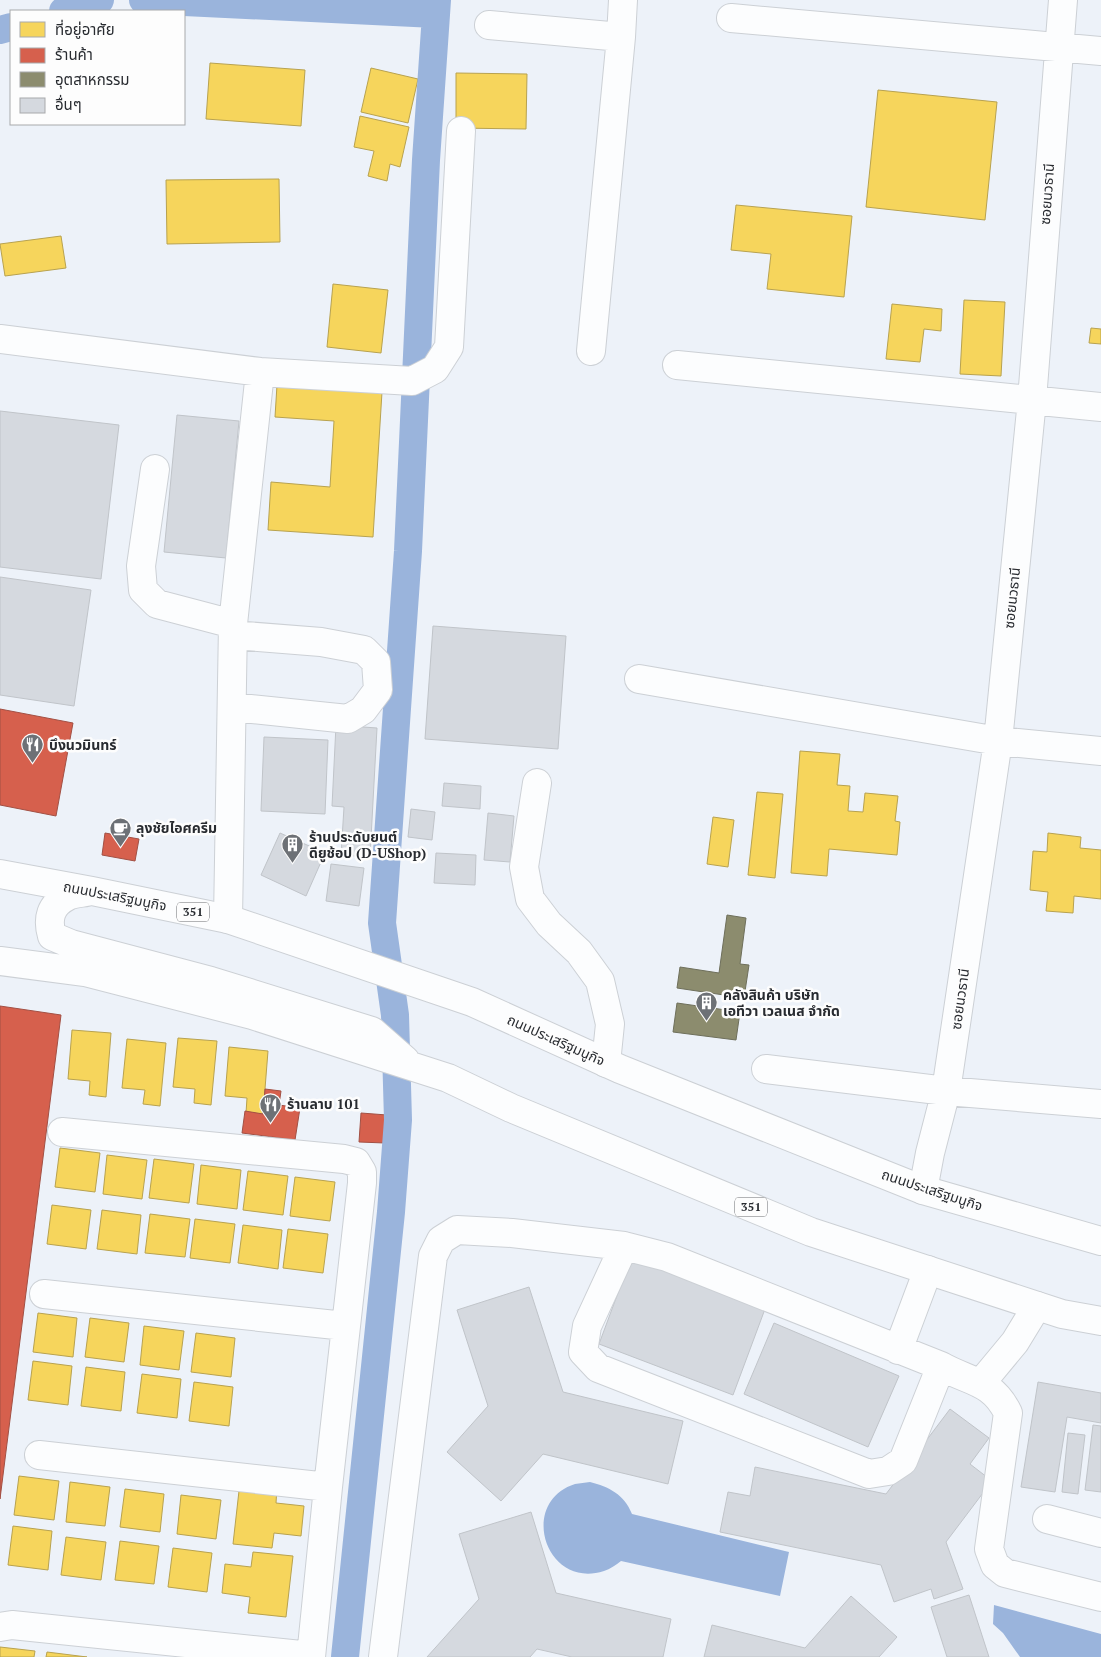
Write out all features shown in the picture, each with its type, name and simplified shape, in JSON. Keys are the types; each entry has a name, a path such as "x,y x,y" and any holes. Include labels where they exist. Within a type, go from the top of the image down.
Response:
{"street":[{"path":"591,351 623,0"},
{"name":"ซอยนวธานี","path":"923,1190 930,1153 946,1091 998,741 1032,400 1063,0"},
{"path":"731,18 1101,52"},
{"path":"489,25 621,37"},
{"path":"0,340 260,372 417,378 435,369 449,347 461,131"},
{"path":"677,365 1101,406"},
{"path":"228,919 233,630 260,372"},
{"path":"155,469 141,566 143,590 158,604 233,630 322,642 364,650 376,662 378,690 363,710 348,719 232,707"},
{"path":"639,679 998,741 1101,751"},
{"path":"537,783 524,867 530,899 548,924 579,952 600,981 610,1024 606,1062"},
{"name":"ถนนประเสริฐมนูกิจ","path":"0,874 228,919 472,1002 606,1062 923,1190 1101,1241"},
{"path":"92,891 68,896 52,908 49,924 52,936 71,944 212,981 372,1031 378,1046"},
{"name":"351","path":"0,961 85,972 378,1046 412,1066 448,1078 511,1108 811,1232 1062,1314 1101,1321"},
{"path":"766,1070 946,1091 1101,1104"},
{"path":"6,1626 311,1657 362,1172 356,1162 344,1159 62,1132"},
{"path":"383,1657 433,1256 441,1240 457,1230 512,1233 624,1246 667,1257 941,1366 956,1375 981,1383 998,1398 1008,1413 989,1549 992,1560 1005,1573 1101,1597"},
{"path":"624,1246 587,1326 583,1352 598,1368 869,1474 888,1471 903,1461 941,1366"},
{"path":"898,1350 928,1270"},
{"path":"44,1294 346,1326"},
{"path":"981,1383 1015,1342 1037,1306"},
{"path":"39,1455 328,1487"},
{"path":"1047,1519 1101,1533"}],"water":[{"path":"590,1482 615,1492 625,1501 632,1514 789,1552 780,1596 621,1561 604,1571 583,1573 567,1568 554,1557 546,1541 544,1524 547,1508 557,1494 575,1484"},
{"path":"994,1605 1101,1634 1101,1657 1020,1657 1003,1633 993,1624"}],"building: ที่อยู่อาศัย":[{"path":"210,63 305,70 301,126 206,119"},
{"path":"371,68 418,79 408,123 361,112"},
{"path":"456,73 527,74 526,129 456,128"},
{"path":"878,90 997,102 985,220 866,207"},
{"path":"360,116 409,127 400,167 390,164 387,181 368,176 374,151 354,147"},
{"path":"279,179 280,242 167,244 166,180"},
{"path":"736,205 852,216 844,297 767,289 771,254 731,250"},
{"path":"61,236 66,268 5,276 0,244"},
{"path":"333,284 388,290 381,353 327,347"},
{"path":"964,300 1005,302 1001,376 960,374"},
{"path":"892,304 942,309 941,331 924,329 920,362 886,359"},
{"path":"1091,328 1101,329 1101,344 1089,343"},
{"path":"277,385 382,392 373,537 268,530 271,482 330,487 334,421 275,417"},
{"path":"800,751 840,754 837,785 850,786 848,811 863,812 865,793 898,796 895,821 900,822 897,855 829,849 827,876 791,873"},
{"path":"757,792 783,794 775,878 748,875"},
{"path":"713,817 734,820 728,867 707,864"},
{"path":"1048,833 1081,837 1080,848 1101,850 1101,899 1074,896 1073,913 1046,911 1048,892 1030,890 1033,851 1047,852"},
{"path":"72,1030 111,1033 106,1097 89,1095 90,1081 68,1079"},
{"path":"178,1038 217,1041 211,1105 194,1103 195,1089 173,1087"},
{"path":"127,1039 166,1043 160,1106 143,1104 145,1090 122,1088"},
{"path":"229,1047 268,1051 263,1114 246,1113 247,1098 225,1096"},
{"path":"60,1148 100,1153 95,1192 55,1187"},
{"path":"107,1155 147,1160 142,1199 103,1194"},
{"path":"154,1159 194,1164 189,1203 149,1198"},
{"path":"201,1165 241,1170 237,1209 197,1204"},
{"path":"248,1171 288,1176 283,1215 243,1210"},
{"path":"295,1177 335,1182 330,1221 290,1216"},
{"path":"52,1205 91,1210 86,1249 47,1244"},
{"path":"102,1210 141,1215 137,1254 97,1249"},
{"path":"150,1214 190,1219 185,1257 145,1253"},
{"path":"195,1219 235,1224 230,1263 190,1258"},
{"path":"243,1225 282,1230 278,1269 238,1263"},
{"path":"288,1229 328,1234 323,1273 283,1268"},
{"path":"38,1313 77,1318 73,1357 33,1352"},
{"path":"90,1318 129,1323 124,1362 85,1357"},
{"path":"144,1326 184,1331 179,1370 140,1365"},
{"path":"196,1333 235,1338 231,1377 191,1372"},
{"path":"33,1361 72,1366 68,1405 28,1400"},
{"path":"86,1367 125,1372 121,1411 81,1406"},
{"path":"142,1374 181,1379 177,1418 137,1413"},
{"path":"194,1382 233,1387 229,1426 189,1421"},
{"path":"19,1476 59,1481 54,1520 14,1515"},
{"path":"70,1482 110,1487 105,1526 66,1522"},
{"path":"240,1482 277,1487 276,1503 304,1506 301,1536 274,1533 272,1548 233,1544"},
{"path":"125,1489 164,1494 160,1532 120,1527"},
{"path":"181,1495 221,1500 216,1539 177,1534"},
{"path":"13,1526 52,1531 48,1570 8,1565"},
{"path":"66,1537 106,1542 101,1580 61,1575"},
{"path":"120,1541 159,1546 154,1584 115,1580"},
{"path":"173,1548 212,1553 207,1592 168,1587"},
{"path":"253,1552 293,1556 286,1617 248,1613 250,1597 222,1593 225,1564 251,1567"},
{"path":"0,1647 35,1651 34,1657 0,1657"},
{"path":"47,1652 87,1657 46,1657"}],"building: ร้านค้า":[{"name":"บึงนวมินทร์","path":"0,709 73,723 56,816 0,805"},
{"name":"ลุงชัยไอศครีม","path":"105,833 139,839 135,861 102,855"},
{"path":"0,1006 61,1015 0,1499"},
{"name":"ร้านลาบ 101","path":"265,1089 281,1091 279,1105 300,1108 295,1140 242,1133 245,1111 263,1114"},
{"path":"361,1113 387,1115 385,1143 359,1142"}],"building: อุตสาหกรรม":[{"path":"727,915 746,918 740,964 749,965 744,998 677,988 680,967 719,973"},
{"name":"คลังสินค้า บริษัท เอทีวา เวลเนส จำกัด","path":"677,1003 740,1012 736,1040 673,1032"}],"building: อื่นๆ":[{"path":"0,411 119,425 101,579 0,567"},
{"path":"177,415 239,421 226,558 164,552"},
{"path":"0,577 91,590 74,706 0,695"},
{"path":"433,626 566,636 558,749 425,739"},
{"path":"336,725 377,728 370,857 341,855 344,807 332,806"},
{"path":"264,737 328,740 325,814 261,811"},
{"path":"444,783 481,786 480,809 442,806"},
{"path":"411,809 435,812 432,840 408,837"},
{"path":"488,813 514,816 510,862 484,860"},
{"name":"ร้านประดับยนต์ ดียูช้อป (D-UShop)","path":"280,833 325,853 306,896 261,875"},
{"path":"436,853 476,855 475,885 434,883"},
{"path":"331,864 364,868 359,906 326,901"},
{"path":"631,1258 765,1309 733,1395 599,1344"},
{"path":"529,1287 563,1392 683,1421 668,1484 543,1454 501,1501 447,1452 488,1406 457,1310"},
{"path":"774,1323 899,1376 868,1447 744,1394"},
{"path":"1038,1382 1101,1393 1101,1423 1067,1417 1055,1492 1021,1487"},
{"path":"950,1409 989,1438 970,1464 992,1481 946,1542 963,1589 934,1599 931,1589 894,1602 881,1565 720,1532 728,1492 750,1496 755,1467 886,1494"},
{"path":"1093,1425 1101,1426 1101,1492 1085,1490"},
{"path":"1068,1433 1085,1435 1078,1494 1062,1492"},
{"path":"531,1512 556,1593 671,1619 663,1657 572,1657 537,1649 530,1657 427,1657 479,1599 459,1534"},
{"path":"969,1595 989,1657 947,1657 931,1607"},
{"path":"851,1596 897,1637 879,1657 704,1657 712,1625 805,1648"}],"waterway":[{"path":"66,10 100,0"},
{"path":"143,0 435,14"},
{"path":"345,1657 391,1212 398,1120 395,1015 382,923 408,551 426,160 437,0"},
{"path":"0,30 10,27"}],"place":[{"name":"บึงนวมินทร์","path":"33,764"},
{"name":"ลุงชัยไอศครีม","path":"120,847"},
{"name":"ร้านประดับยนต์ ดียูช้อป (D-UShop)","path":"293,864"},
{"name":"คลังสินค้า บริษัท เอทีวา เวลเนส จำกัด","path":"707,1022"},
{"name":"ร้านลาบ 101","path":"271,1123"}]}
